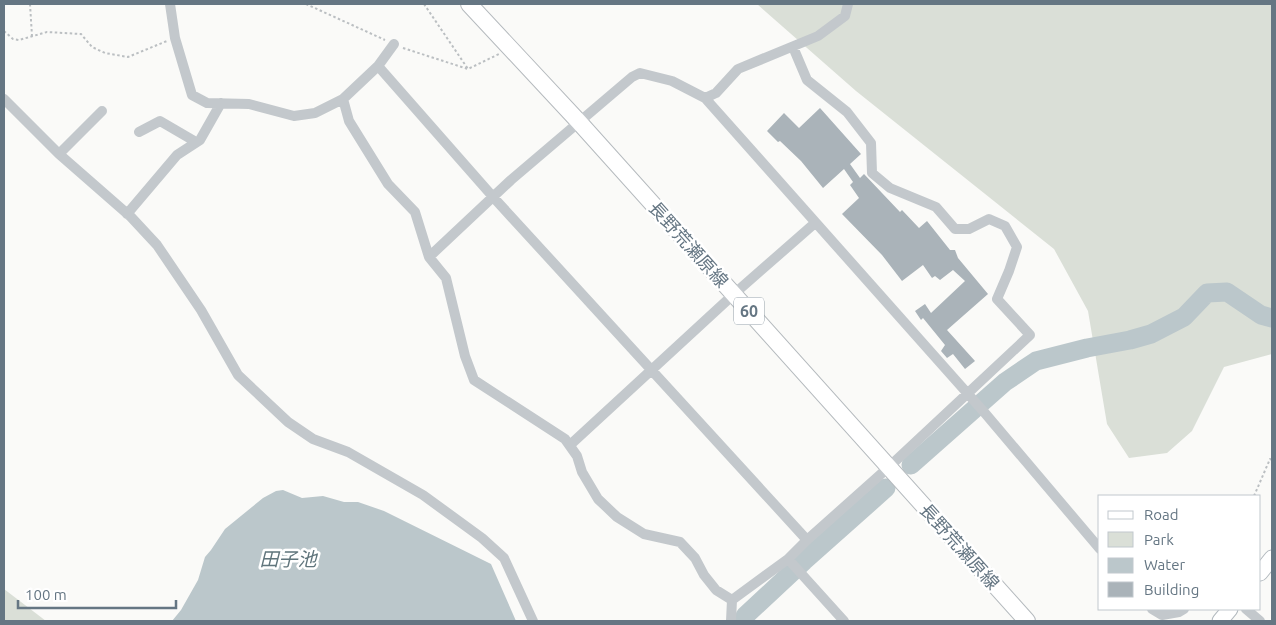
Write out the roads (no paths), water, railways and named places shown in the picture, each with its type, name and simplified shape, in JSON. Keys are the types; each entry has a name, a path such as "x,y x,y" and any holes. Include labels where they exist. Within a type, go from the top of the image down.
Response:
{"main road":[{"name":"長野荒瀬原線","path":"469,4 580,122 1027,621"}],"street":[{"path":"170,4 175,38 192,95 207,103 249,104 294,116 315,113 343,99 378,66 394,44"},
{"path":"705,98 720,89 738,70 818,36 845,16 848,4"},
{"path":"732,600 790,561 807,540 970,396 1030,335 998,298 1017,247 1005,226 990,219 969,229 955,229 936,207 890,188 872,173 871,143 847,112 807,80 792,47"},
{"path":"378,66 494,198 807,540"},
{"path":"429,257 511,180 632,77 640,73 672,81 705,98 970,396 1098,547"},
{"path":"4,99 59,154 127,214 158,245 201,310 238,375 288,422 307,435 348,452 423,495 482,538 504,558 533,621"},
{"path":"343,99 350,121 388,184 415,212 429,257 446,278 464,356 474,380 565,439 577,456 582,472 598,499 618,517 644,534 680,542 695,558 704,575 716,590 732,600"},
{"path":"127,214 177,155 200,140 221,103"},
{"path":"59,154 102,111"},
{"path":"139,132 160,121 196,142"},
{"path":"570,445 734,294 815,223"},
{"path":"1261,572 1272,558"},
{"path":"790,561 844,621"},
{"path":"731,621 732,600"},
{"path":"1154,610 1162,615 1183,610"},
{"path":"1220,621 1229,610"},
{"path":"1247,610 1260,621"}],"water":[{"name":"田子池","path":"283,490 302,498 323,496 344,502 358,502 384,511 491,564 516,621 172,621 181,610 198,580 205,557 225,529 263,498 276,491"}],"waterway":[{"path":"911,465 1005,382 1036,361 1151,334 1184,317 1207,293 1227,292 1261,315 1272,318"},
{"path":"745,621 745,616 886,488"}]}
